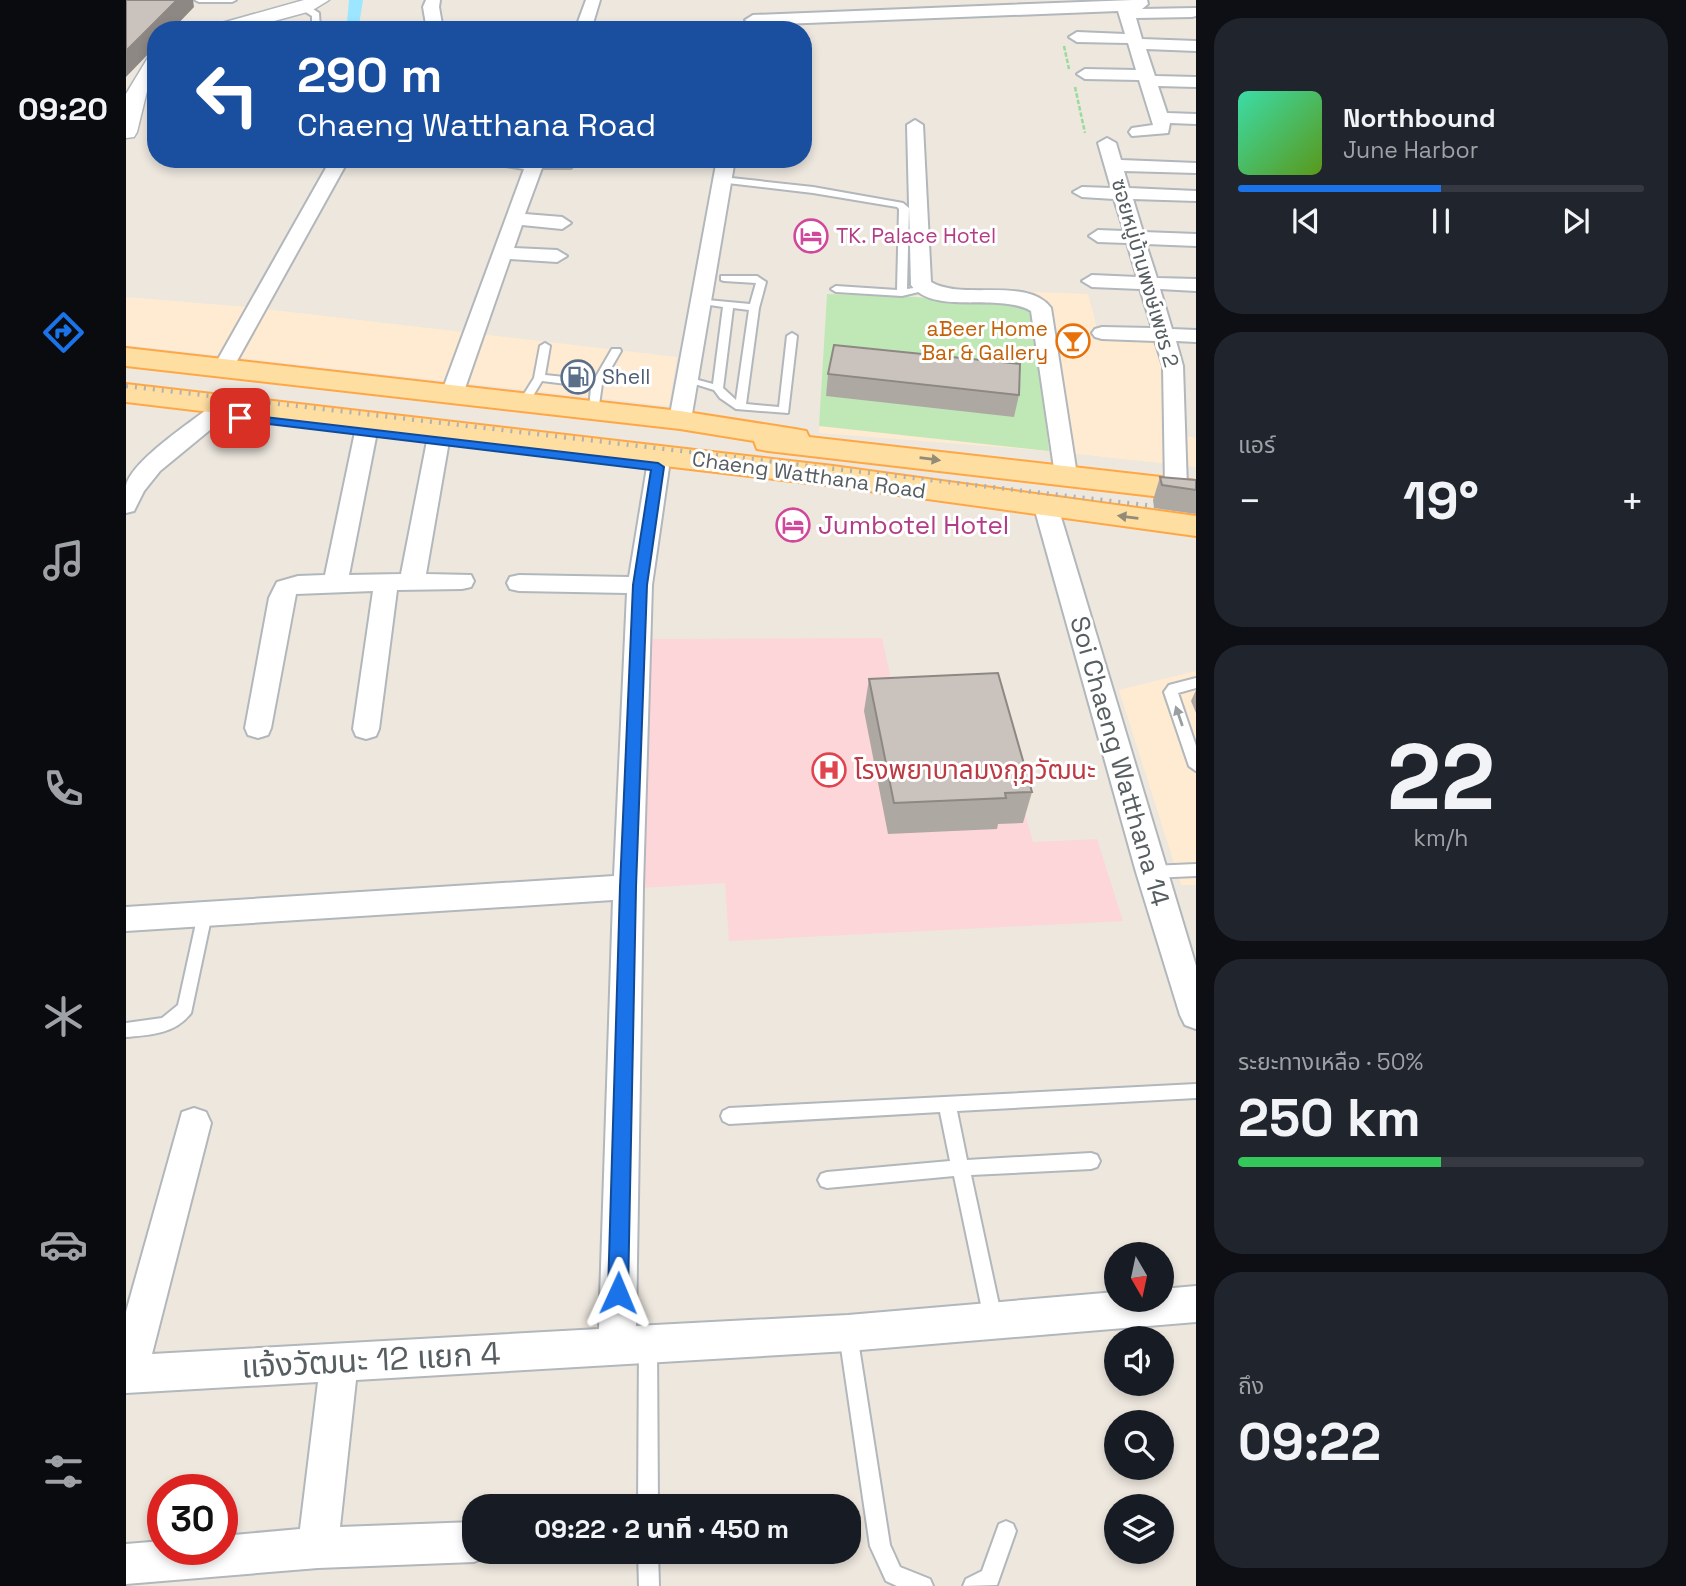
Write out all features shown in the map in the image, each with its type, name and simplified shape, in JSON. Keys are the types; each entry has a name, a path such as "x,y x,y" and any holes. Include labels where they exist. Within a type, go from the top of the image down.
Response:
{"main road":[{"name":"Chaeng Watthana Road","path":"128,362 223,368 452,394 532,390 595,397 680,420 862,451"},
{"name":"Chaeng Watthana Road","path":"128,362 489,423 949,494 1196,526"},
{"name":"Chaeng Watthana Road","path":"126,393 862,451 1186,489"},
{"name":"Chaeng Watthana Road","path":"126,404 834,488 949,494"}],"street":[{"path":"217,21 260,0"},
{"path":"433,0 431,7 433,21"},
{"path":"586,21 593,0"},
{"path":"753,21 756,0"},
{"path":"1126,10 1141,4 1140,0"},
{"path":"251,21 312,4"},
{"path":"812,21 1072,4 1126,10 1192,12"},
{"path":"1126,10 1162,129 1138,132"},
{"path":"1077,37 1196,46"},
{"path":"126,132 137,91 147,74"},
{"path":"1085,74 1196,82"},
{"path":"1159,118 1196,119"},
{"path":"915,125 921,285 926,289 1026,299 1041,308 1066,475"},
{"name":"ซอยหมู่บ้านพงษ์เพชร 2","path":"1107,143 1186,405 1186,489"},
{"path":"1115,165 1196,168"},
{"path":"223,368 335,168"},
{"path":"452,394 533,168"},
{"path":"680,420 724,168"},
{"path":"1082,192 1196,195"},
{"path":"514,219 562,223"},
{"path":"1098,236 1196,240"},
{"path":"502,253 557,256"},
{"path":"1092,281 1196,285"},
{"path":"1102,333 1196,336"},
{"path":"126,506 132,490 146,472 174,445 214,415"},
{"path":"335,583 366,432"},
{"path":"412,582 438,441"},
{"path":"633,1346 628,887 640,585 658,467"},
{"name":"Soi Chaeng Watthana 14","path":"1046,507 1151,872 1196,1015"},
{"path":"258,728 281,598 286,588 298,584 462,581"},
{"path":"366,729 386,583"},
{"path":"519,583 640,585"},
{"path":"126,919 628,887"},
{"path":"127,1374 194,1123"},
{"name":"แจ้งวัฒนะ 12 แยก 4","path":"127,1374 848,1333 1196,1304"},
{"path":"318,1548 339,1360"},
{"path":"126,1564 318,1548 462,1542"}],"lane":[{"path":"199,0 232,0"},
{"path":"312,4 316,21"},
{"path":"722,180 813,190 827,195 900,205 904,208 902,293"},
{"path":"724,278 757,279 761,282 754,308 740,407"},
{"path":"836,289 902,293 926,289"},
{"path":"700,302 754,308"},
{"path":"728,306 718,387 723,398 740,407 784,411 793,336"},
{"path":"532,390 545,346"},
{"path":"595,397 615,351"},
{"path":"687,380 718,387"},
{"path":"1196,683 1174,688 1171,692 1196,766"},
{"path":"1151,872 1196,870"},
{"path":"126,1030 156,1028 178,1020 185,1008 205,914"},
{"path":"729,1116 1196,1091"},
{"path":"947,1105 993,1319"},
{"path":"827,1180 959,1168 1091,1161"},
{"path":"848,1333 880,1546 893,1574 923,1586"},
{"path":"633,1346 647,1494"},
{"path":"973,1586 990,1578 1006,1531"},
{"path":"648,1564 649,1586"}],"shaded area":[{"path":"934,288 1088,294 1100,340 1156,343 1186,436 1196,438 1196,467 1049,451 819,433 827,294 917,297"},
{"path":"126,297 247,307 677,357 669,406 126,345"},
{"name":"โรงพยาบาลมงกุฎวัฒนะ","path":"882,638 896,702 993,697 1033,842 1097,839 1123,921 729,941 725,883 641,888 647,639"},
{"path":"1196,671 1196,885 1181,885 1119,690"}],"green space":[{"path":"827,294 1029,305 1034,311 1049,451 819,426"}],"building":[{"path":"126,0 177,0 156,21 147,21 147,30 126,51"},
{"path":"834,345 1020,364 1019,395 828,374"},
{"path":"1160,477 1196,480 1196,490 1162,485"},
{"path":"998,673 1032,792 1005,793 1006,798 894,803 869,679"}],"waterway":[{"path":"354,21 356,0"}],"railway":[{"path":"126,386 1196,511"}],"place":[{"name":"TK. Palace Hotel","path":"811,236"},
{"name":"aBeer Home Bar & Gallery","path":"1073,341"},
{"name":"Shell","path":"578,377"},
{"name":"Jumbotel Hotel","path":"793,525"},
{"name":"โรงพยาบาลมงกุฎวัฒนะ","path":"829,770"}],"route":[{"path":"240,418 658,467 640,585 628,887 618,1293"}]}
